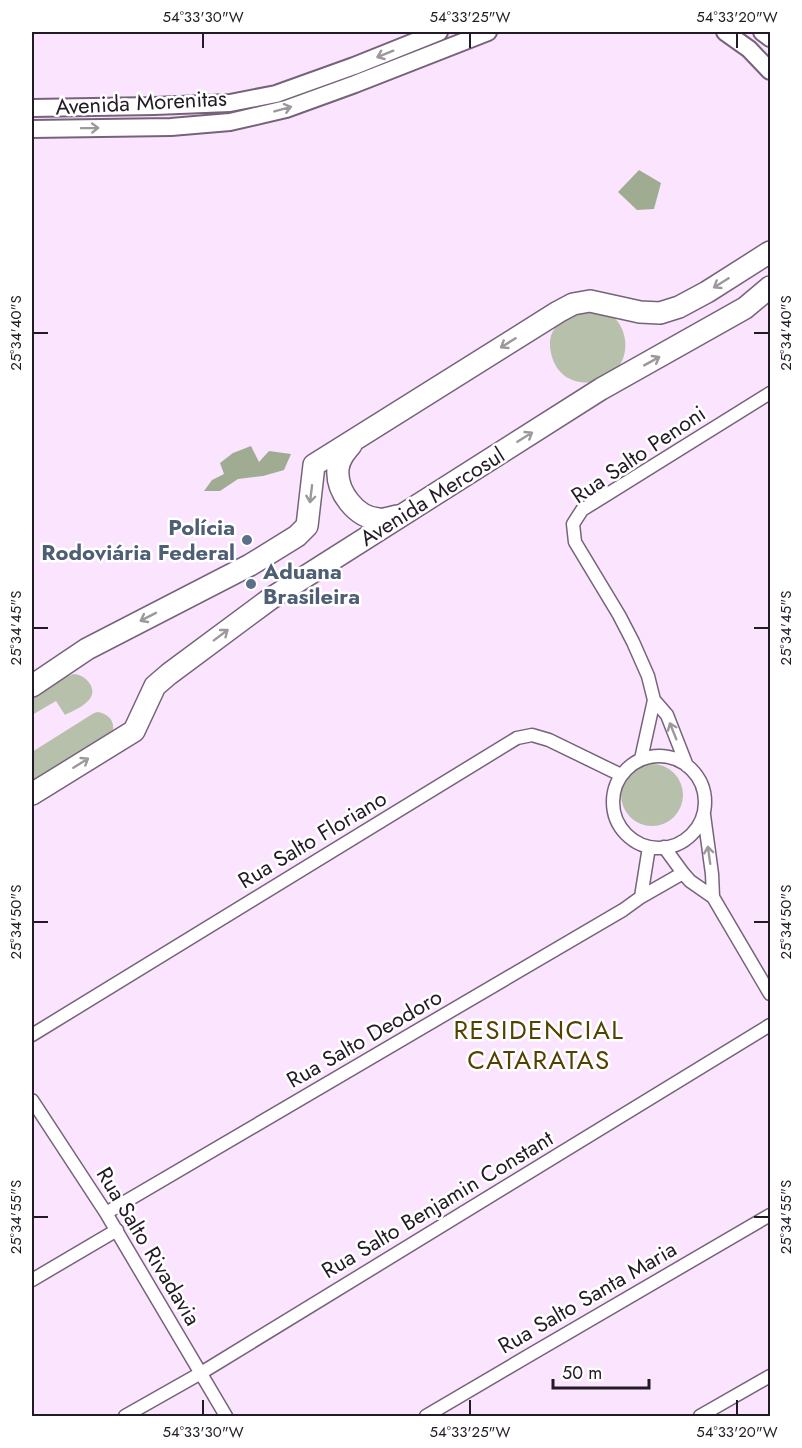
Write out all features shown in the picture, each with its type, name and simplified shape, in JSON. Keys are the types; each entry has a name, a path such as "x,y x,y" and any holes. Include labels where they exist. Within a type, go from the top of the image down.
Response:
{"highway":[{"path":"32,686 87,649 250,565 297,536 307,526 314,465 558,312 573,304 590,301 639,312 660,313 679,307 707,292 771,252"},
{"name":"Avenida Mercosul","path":"32,795 134,730 154,686 270,599 601,389 745,308 771,287"},
{"path":"358,438 342,455 338,468 339,485 358,513 378,520 400,516"}],"main road":[{"name":"Avenida Morenitas","path":"32,108 230,103 276,94 439,32"},
{"name":"Avenida Morenitas","path":"32,129 171,127 230,122 286,109 488,32"},
{"path":"725,32 749,49 771,71"},
{"path":"762,32 771,38"},
{"path":"354,66 355,84"}],"street":[{"name":"Rua Salto Penoni","path":"687,766 667,716 654,700 648,676 633,642 575,542 573,524 582,510 771,393"},
{"name":"Rua Salto Penoni","path":"641,759 654,700"},
{"name":"Rua Salto Floriano","path":"32,1035 517,738 532,735 549,740 621,775"},
{"path":"704,813 698,827 687,838 664,847 649,846 635,841 624,831 616,818 613,804 615,789 621,775 641,759 666,756 681,761 693,771 701,783 705,798 704,813 713,897"},
{"path":"641,897 649,846"},
{"path":"664,847 690,881 713,897 771,994"},
{"name":"Rua Salto Deodoro","path":"106,1213 683,873"},
{"name":"Rua Salto Benjamin Constant","path":"125,1416 201,1373 771,1025"},
{"name":"Rua Salto Rivadavia","path":"32,1100 117,1230 226,1416"},
{"name":"Rua Salto Santa Maria","path":"426,1416 771,1215"},
{"path":"32,1280 117,1230"},
{"path":"700,1416 771,1376"}],"green space":[{"path":"639,170 661,183 654,209 637,210 618,192"},
{"path":"577,309 610,315 620,324 623,331 624,356 617,368 607,377 594,382 580,382 568,378 557,368 551,353 553,332 560,322"},
{"path":"251,446 259,462 269,451 291,454 284,470 263,476 238,479 220,491 204,491 212,480 224,474 220,463 233,453"},
{"path":"74,674 83,677 90,684 92,693 87,702 65,715 56,701 32,715 32,698"},
{"path":"98,712 106,715 113,723 111,735 32,784 32,752"},
{"path":"652,764 664,766 674,773 681,783 683,795 681,807 674,817 664,824 652,826 640,824 630,817 623,807 621,795 623,783 630,773 640,766"}],"place":[{"name":"Polícia Rodoviária Federal","path":"247,540"},
{"name":"Aduana Brasileira","path":"251,584"}],"district":[{"name":"RESIDENCIAL CATARATAS","path":"539,1045"}]}
